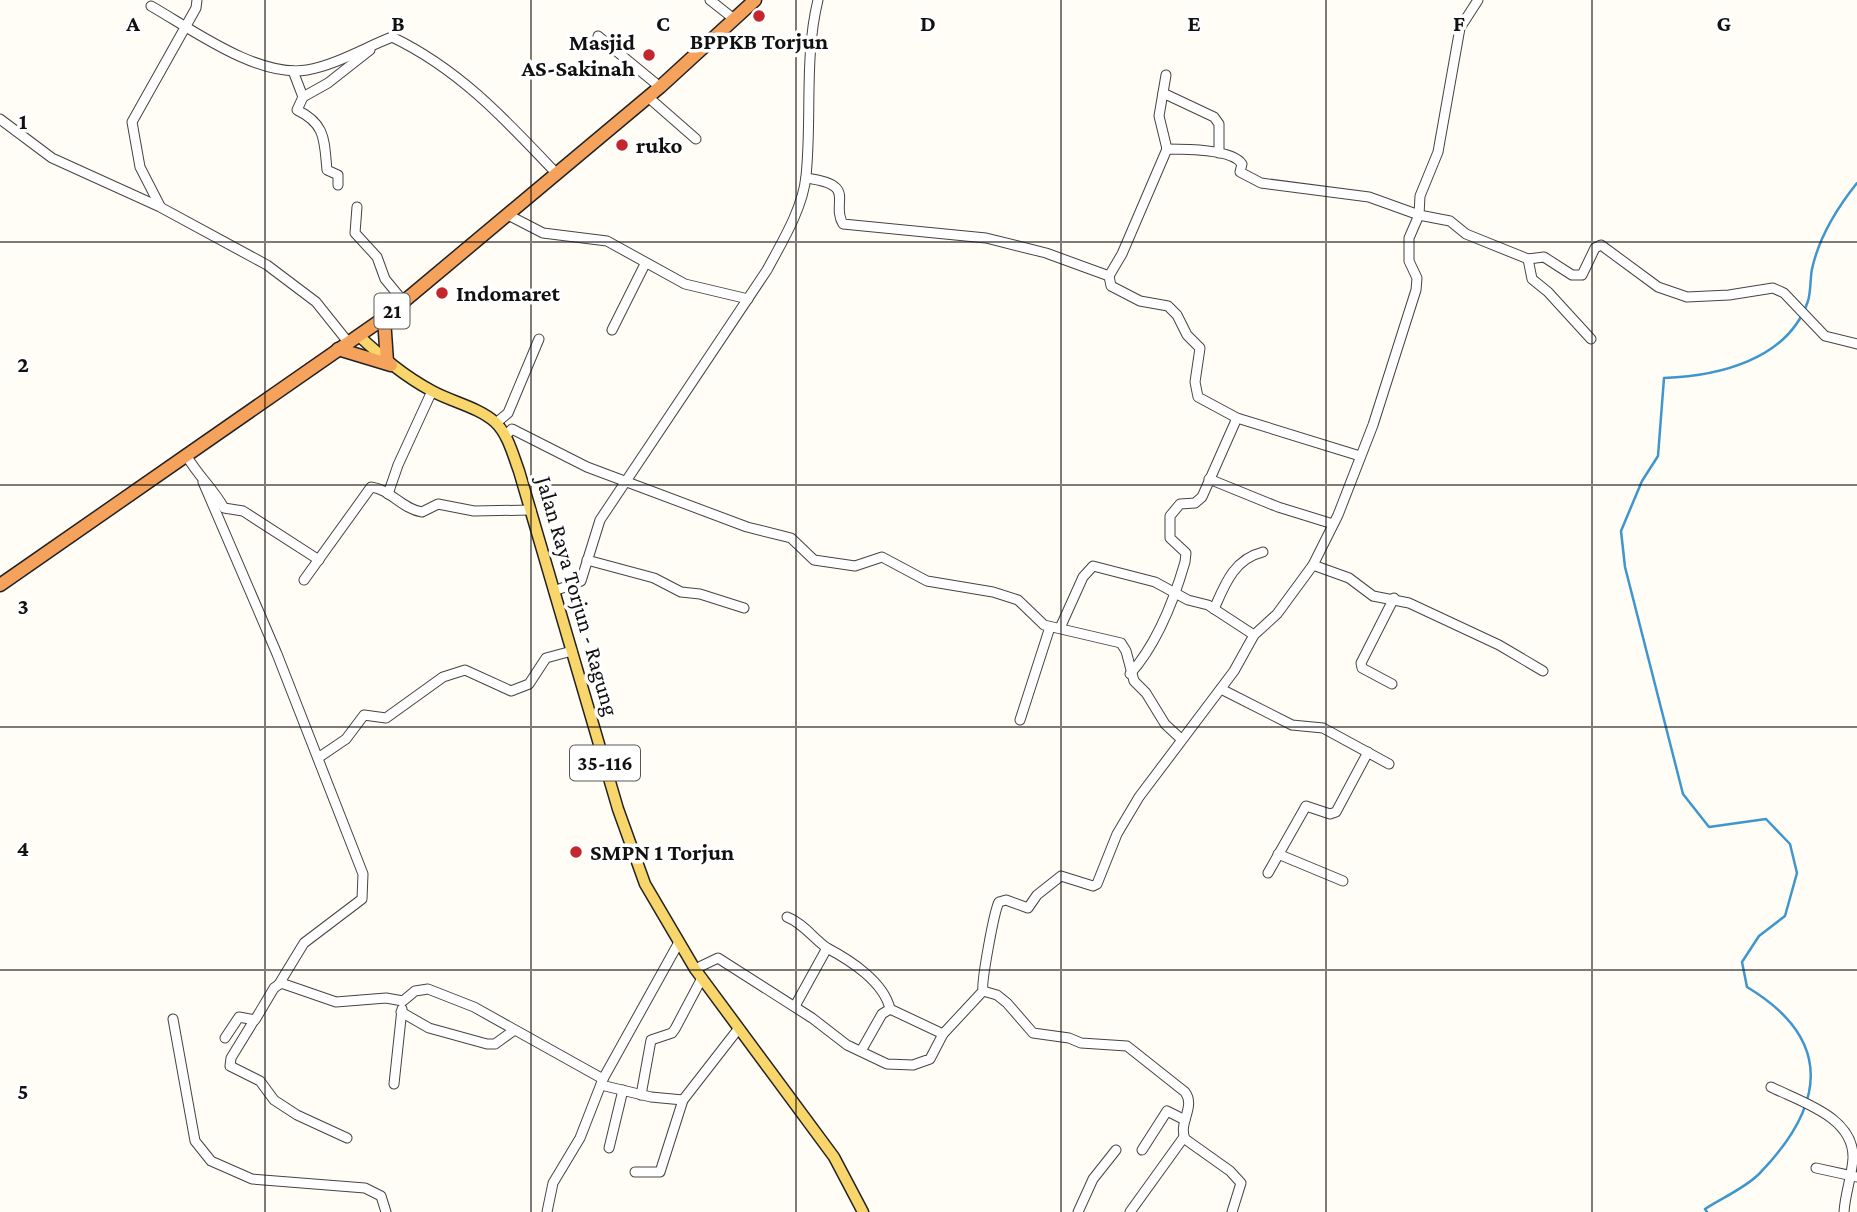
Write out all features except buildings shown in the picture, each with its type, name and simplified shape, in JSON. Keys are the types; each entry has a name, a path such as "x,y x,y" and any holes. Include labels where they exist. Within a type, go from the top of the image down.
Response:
{"highway":[{"name":"21","path":"0,584 384,318 660,87 755,0"},
{"path":"384,318 389,364"},
{"path":"348,342 389,364"}],"main road":[{"name":"Jalan Raya Torjun - Ragung","path":"348,342 432,391 496,423 505,436 531,510 636,863 678,944 834,1157 863,1212"}],"street":[{"path":"160,207 141,167 132,122 184,25 196,8 197,0"},
{"path":"710,0 734,19"},
{"path":"554,592 582,581 600,520 748,299 782,242 806,178 807,121 818,0"},
{"path":"983,990 981,981 988,962 999,902 1006,900 1028,908 1037,895 1060,876 1093,886 1097,884 1117,834 1181,739 1221,689 1255,635 1289,599 1312,565 1334,524 1391,375 1418,282 1408,251 1409,238 1419,215 1420,196 1438,152 1460,28 1478,0"},
{"path":"151,6 254,63 293,71 310,70 392,37 421,51 461,78 556,173"},
{"path":"598,36 660,87"},
{"path":"338,185 338,175 327,170 324,140 314,118 297,110 303,97 328,83 357,58 392,37"},
{"path":"293,71 303,97"},
{"path":"1166,75 1159,125 1167,149 1122,254 1109,276 1111,286 1140,301 1168,306 1174,311 1185,332 1200,348 1195,382 1198,397 1237,418 1360,456"},
{"path":"1163,93 1214,117 1219,124 1219,153"},
{"path":"648,97 696,139"},
{"path":"0,119 30,144 80,172 160,207 223,239 303,290 348,342"},
{"path":"1167,149 1219,153 1240,159 1240,172 1261,183 1369,197 1419,215 1450,222 1466,234 1528,259 1544,257 1580,277 1595,248 1601,245 1658,288 1670,292 1700,298 1773,288 1784,293 1825,336 1857,344"},
{"path":"806,178 835,187 842,198 840,219 844,224 986,238 1046,253 1109,276"},
{"path":"357,208 355,233 377,257 385,279 404,302"},
{"path":"508,215 543,233 607,241 685,284 748,299"},
{"path":"1528,259 1532,279 1548,292 1591,339"},
{"path":"612,330 645,264"},
{"path":"496,423 508,413 539,339"},
{"path":"388,494 398,465 432,391"},
{"path":"1130,674 1142,661 1174,594 1186,553 1170,538 1170,516 1180,504 1198,501 1237,418"},
{"path":"505,436 512,429 587,467 747,527 790,538 814,560 855,566 882,557 927,581 993,592 1018,600 1036,618 1055,628 1077,635 1105,637 1121,643 1126,651 1130,674 1165,724 1181,739"},
{"path":"187,455 203,482 277,654 363,874 362,900 304,943 253,1021 231,1058 230,1066 260,1081 274,1100 297,1115 346,1138"},
{"path":"1209,479 1278,507 1334,524"},
{"path":"203,482 214,489 228,510 243,511 318,560"},
{"path":"304,580 367,489 373,486 408,509 422,512 438,504 485,511 531,510"},
{"path":"1214,609 1228,580 1244,558 1262,552"},
{"path":"587,560 654,578 681,592 710,596 744,608"},
{"path":"1312,565 1349,578 1366,593 1394,598 1499,645 1543,671"},
{"path":"1020,720 1055,628 1083,577 1093,566 1143,577 1174,594 1214,609 1255,635"},
{"path":"1392,684 1362,668 1361,663 1394,598"},
{"path":"318,758 346,739 364,715 386,718 443,677 465,670 511,691 529,684 546,658 572,651"},
{"path":"1221,689 1292,725 1323,727 1389,764"},
{"path":"1268,873 1306,806 1330,814 1336,812 1368,752"},
{"path":"1278,854 1343,881"},
{"path":"787,917 796,920 812,938 866,975 885,995 890,1009 943,1034"},
{"path":"547,1212 553,1183 580,1139 602,1082 678,944"},
{"path":"795,1006 827,948"},
{"path":"641,1095 651,1040 676,1029 698,974 718,958 795,1006 847,1045 887,1064 913,1065 930,1059 943,1034 983,990"},
{"path":"279,984 336,1002 386,998 402,1006 429,1028 487,1044 501,1041 513,1031"},
{"path":"394,1084 402,1006 415,991 428,989 474,1007 602,1082 641,1095 683,1100"},
{"path":"983,990 997,995 1007,1003 1033,1033 1069,1038 1081,1043 1120,1044 1136,1051 1185,1092 1190,1102 1184,1137 1130,1212"},
{"path":"862,1051 882,1014 890,1009"},
{"path":"225,1038 239,1017 253,1021"},
{"path":"173,1019 195,1141 211,1161 252,1179 365,1188 381,1196 386,1212"},
{"path":"635,1172 660,1172 683,1100 740,1028"},
{"path":"1771,1087 1827,1114 1844,1131 1852,1146 1853,1176 1844,1212"},
{"path":"609,1148 624,1090"},
{"path":"1142,1150 1167,1111 1185,1120"},
{"path":"1184,1137 1239,1180 1241,1188 1232,1212"},
{"path":"1077,1212 1093,1179 1116,1150"},
{"path":"1816,1168 1853,1176"}],"waterway":[{"path":"1707,1212 1705,1209 1759,1174 1781,1149 1797,1124 1807,1099 1811,1075 1807,1052 1795,1029 1775,1007 1747,987 1742,962 1759,936 1785,916 1797,873 1790,844 1766,819 1709,827 1683,794 1625,567 1621,531 1642,481 1658,456 1664,378 1685,377 1728,368 1749,361 1785,338 1808,301 1812,269 1824,234 1857,183"}],"place":[{"name":"BPPKB Torjun","path":"759,16"},
{"name":"Masjid AS-Sakinah","path":"649,55"},
{"name":"ruko","path":"622,145"},
{"name":"Indomaret","path":"442,293"},
{"name":"SMPN 1 Torjun","path":"576,852"}]}
